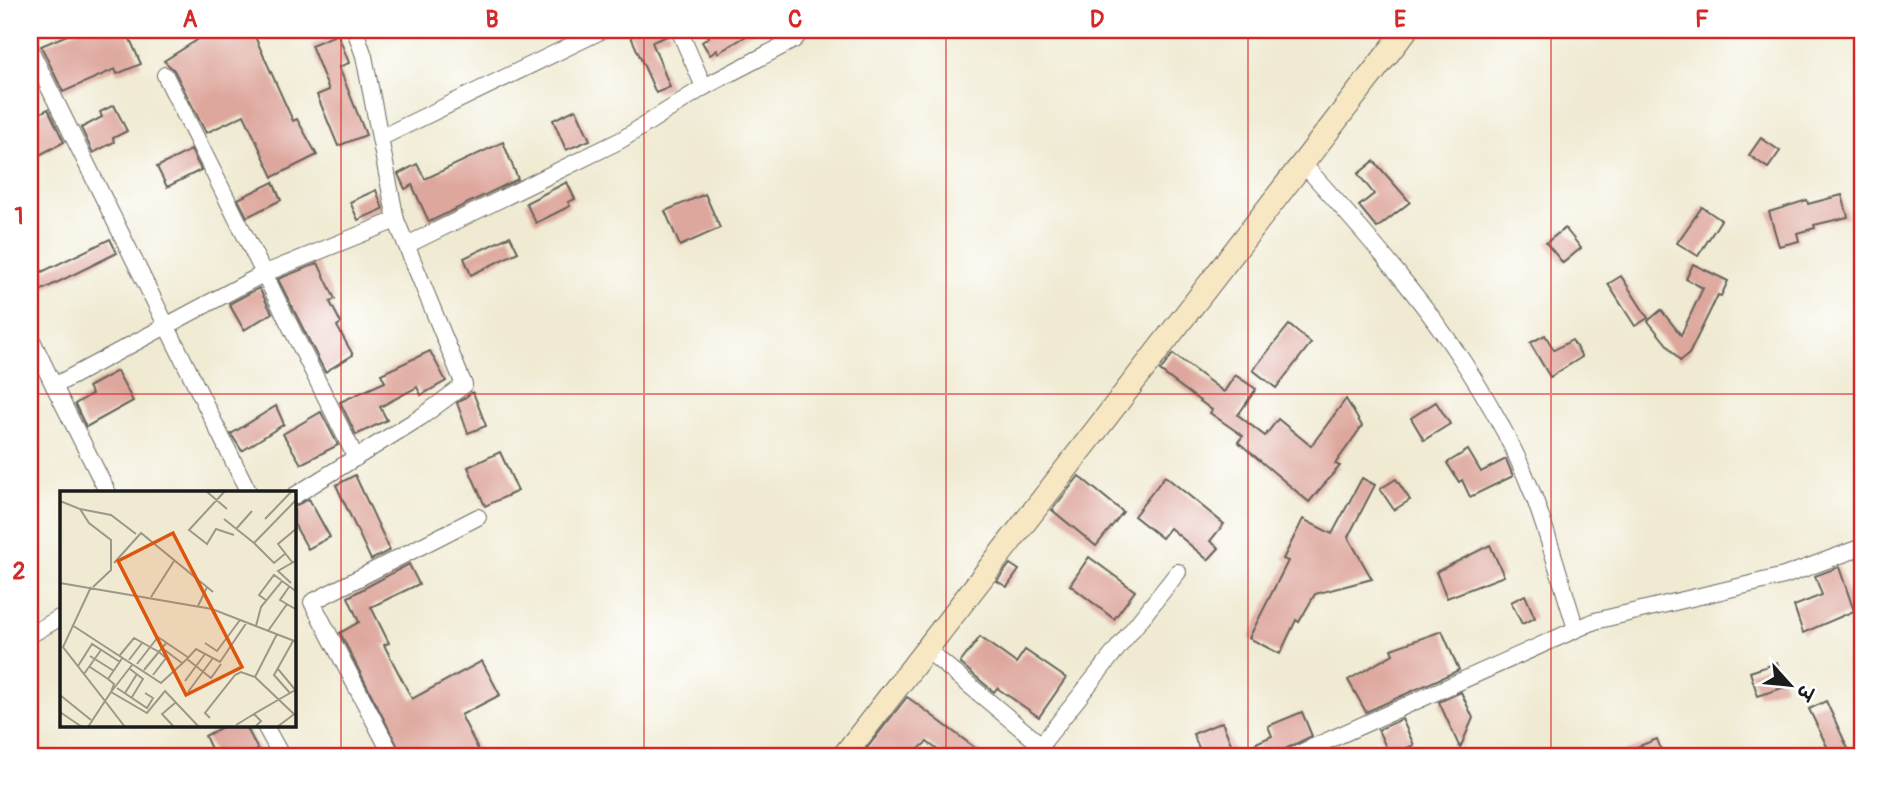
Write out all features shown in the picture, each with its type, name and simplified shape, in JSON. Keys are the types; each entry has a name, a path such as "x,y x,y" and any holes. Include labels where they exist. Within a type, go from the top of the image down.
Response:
{"street":[{"path":"296,495 421,417 464,385 396,219 364,56 355,30"},
{"path":"380,138 603,30"},
{"path":"679,30 704,87"},
{"path":"407,245 621,140 704,87 794,40 803,30"},
{"path":"843,757 1406,30"},
{"path":"30,50 169,326 248,491"},
{"path":"165,75 356,458"},
{"path":"1304,165 1373,241 1465,364 1504,432 1534,496 1576,629"},
{"path":"54,386 263,274 396,219"},
{"path":"30,335 107,491"},
{"path":"393,757 313,602 478,517"},
{"path":"1291,757 1595,621 1784,576 1862,547"},
{"path":"926,649 1044,751 1178,572"},
{"path":"30,635 60,618"},
{"path":"266,728 282,757"}],"building":[{"path":"79,30 126,30 141,64 117,74 115,69 63,92 41,46"},
{"path":"213,30 252,30 293,121 297,119 317,155 273,177 244,115 206,133 174,70 164,61"},
{"path":"628,30 669,30 670,35 652,42 670,87 656,93"},
{"path":"704,30 756,30 710,55 702,42 709,37"},
{"path":"338,34 349,63 339,67 366,135 338,146 317,95 329,90 311,45"},
{"path":"114,105 127,131 113,138 114,142 93,153 81,128 102,117 100,112"},
{"path":"48,109 64,142 30,160 30,118"},
{"path":"576,109 590,140 566,150 553,120"},
{"path":"1761,138 1780,151 1768,168 1749,155"},
{"path":"503,142 518,179 429,222 412,185 405,189 398,174 417,164 425,179"},
{"path":"191,150 201,170 167,187 157,167"},
{"path":"1374,161 1410,202 1377,228 1359,206 1374,194 1358,174"},
{"path":"273,182 281,200 247,217 238,199"},
{"path":"567,182 575,199 568,202 570,206 536,223 526,203"},
{"path":"376,190 383,209 358,220 350,202"},
{"path":"705,194 720,228 680,246 665,211"},
{"path":"1842,195 1848,217 1814,225 1815,228 1797,233 1799,241 1779,246 1769,212 1807,200 1808,204"},
{"path":"1702,207 1721,220 1698,256 1677,243"},
{"path":"1565,228 1581,248 1563,263 1546,243"},
{"path":"510,236 518,252 471,275 464,258"},
{"path":"110,239 117,253 30,296 30,246 42,272"},
{"path":"318,263 335,299 330,302 341,323 337,326 353,355 325,372 278,279"},
{"path":"1693,264 1728,281 1721,296 1718,295 1689,354 1680,361 1648,321 1661,310 1681,335 1703,288 1686,279"},
{"path":"1621,276 1648,318 1635,326 1608,284"},
{"path":"259,288 272,313 244,330 229,304"},
{"path":"1289,325 1311,343 1276,388 1253,370"},
{"path":"1545,335 1554,350 1572,340 1582,357 1550,377 1530,343"},
{"path":"430,351 446,381 421,395 417,387 380,407 387,420 356,435 340,402 385,382 381,374"},
{"path":"1173,354 1224,392 1235,375 1256,389 1238,415 1265,436 1278,419 1311,446 1346,399 1362,426 1335,464 1340,466 1309,502 1238,442 1243,436 1210,413 1212,410 1160,371"},
{"path":"117,371 133,401 86,427 75,404 92,394 88,387"},
{"path":"473,392 486,426 468,433 457,403"},
{"path":"1436,402 1450,424 1424,440 1411,418"},
{"path":"276,406 284,424 242,451 231,434"},
{"path":"321,412 338,445 301,464 283,434"},
{"path":"1468,450 1481,472 1506,459 1513,476 1470,497 1462,480 1459,482 1447,463"},
{"path":"500,452 518,491 485,506 468,467"},
{"path":"355,475 390,550 371,560 336,485"},
{"path":"1079,476 1123,512 1096,546 1052,510"},
{"path":"1165,476 1224,524 1210,541 1219,548 1208,560 1170,528 1162,538 1134,516"},
{"path":"1362,478 1375,485 1348,537 1372,579 1315,594 1299,622 1296,620 1280,654 1249,638 1288,561 1283,559 1303,519 1332,534"},
{"path":"1396,479 1410,500 1394,510 1380,489"},
{"path":"309,499 330,537 308,549 296,528 296,505"},
{"path":"1490,545 1504,576 1447,598 1436,572"},
{"path":"1089,557 1135,591 1114,619 1070,585"},
{"path":"409,564 419,584 371,607 389,643 384,645 412,699 482,661 500,695 461,715 482,757 403,757 340,633 359,622 348,597"},
{"path":"1010,564 1019,570 1007,587 997,581"},
{"path":"1839,567 1854,611 1803,633 1794,606 1822,595 1815,576"},
{"path":"1525,595 1535,618 1522,624 1511,602"},
{"path":"1442,631 1459,670 1366,712 1348,680 1393,654 1391,649"},
{"path":"980,637 1016,663 1025,650 1066,678 1039,717 997,688 994,692 960,663"},
{"path":"1777,663 1785,687 1758,696 1750,672"},
{"path":"1461,692 1473,718 1460,748 1439,702"},
{"path":"907,697 987,757 947,757 927,742 909,757 875,757 867,748"},
{"path":"1826,701 1850,753 1841,757 1832,757 1809,709"},
{"path":"1302,712 1312,736 1269,757 1262,757 1256,743 1272,736 1268,726"},
{"path":"1402,719 1414,745 1390,756 1378,730"},
{"path":"1222,722 1235,753 1214,757 1212,751 1202,755 1193,734"},
{"path":"220,728 247,728 258,750 242,757 215,757 205,736"},
{"path":"1657,739 1664,757 1614,757 1614,756"}]}
